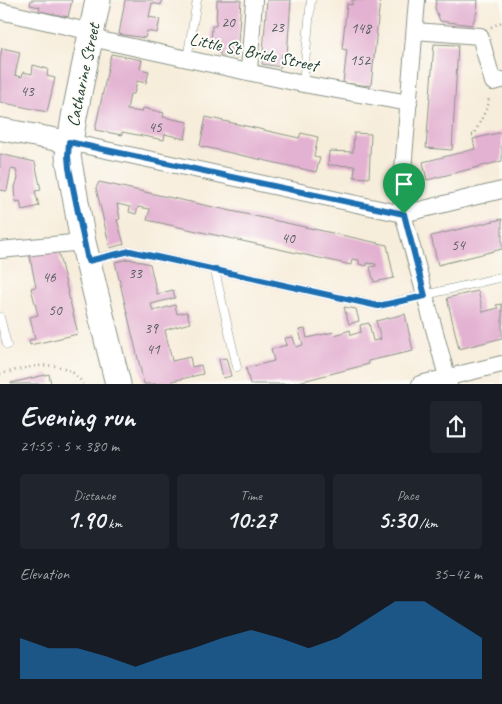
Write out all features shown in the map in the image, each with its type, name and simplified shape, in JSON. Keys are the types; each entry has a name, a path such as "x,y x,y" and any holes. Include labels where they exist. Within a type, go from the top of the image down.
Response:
{"main road":[{"name":"Catharine Street","path":"98,0 69,142 68,156 86,251 118,384"}],"street":[{"path":"248,71 254,0"},
{"path":"418,0 401,194 404,214 448,381"},
{"name":"Little St Bride Street","path":"0,11 187,59 303,84 409,103"},
{"path":"415,31 480,36 498,81"},
{"path":"0,129 404,214 502,190"},
{"path":"0,250 86,251"},
{"path":"420,384 448,381 502,364"}],"lane":[{"path":"187,59 197,0"},
{"path":"303,84 311,0"},
{"path":"86,251 130,251 378,306 502,277"},
{"path":"215,271 237,367"},
{"path":"0,317 7,345"}],"path":[{"path":"472,135 474,135 489,103 486,89 498,81"},
{"path":"0,374 44,364 59,366 74,372 83,384"}],"building":[{"path":"31,0 72,0 68,17 39,11 40,7 30,5"},
{"path":"125,0 162,0 161,5 152,3 149,17 160,19 157,33 147,31 145,38 119,34"},
{"path":"217,0 241,0 237,57 220,56 220,43 211,42 212,26 216,26"},
{"path":"267,0 291,0 287,55 282,54 281,67 262,64"},
{"path":"352,0 380,0 371,86 343,83 347,50 342,49 347,4 352,5"},
{"path":"436,0 478,0 477,12 472,25 440,21 435,8"},
{"path":"434,44 458,45 452,150 426,148"},
{"path":"2,48 20,52 15,75 22,77 23,72 32,74 33,65 48,69 47,76 55,78 47,112 0,102 0,59"},
{"path":"111,54 142,60 140,69 149,71 146,83 137,81 134,94 130,94 127,110 142,112 143,108 164,113 163,117 188,122 185,139 165,134 164,140 122,132 122,135 95,130"},
{"path":"206,117 299,138 301,133 318,137 314,156 320,158 316,172 200,146"},
{"path":"502,132 502,161 427,180 423,162 475,149 473,139"},
{"path":"354,133 371,134 369,178 354,177 355,166 328,165 329,151 353,152"},
{"path":"0,154 35,162 41,190 35,191 39,206 22,210 20,201 16,202 15,187 18,178 16,170 11,169 7,191 0,190"},
{"path":"99,182 387,245 394,278 374,282 370,267 376,266 376,264 367,263 367,266 359,264 359,260 352,259 351,265 147,220 150,209 138,207 136,214 129,212 130,207 117,204 120,219 117,220 124,244 110,248 96,188"},
{"path":"502,219 502,249 438,265 431,236"},
{"path":"58,251 78,334 30,345 29,340 35,339 30,317 38,315 31,288 36,287 29,253"},
{"path":"129,259 150,264 157,294 173,290 175,298 151,304 153,311 175,305 177,314 187,312 190,323 165,330 172,361 190,357 192,367 201,365 203,374 172,381 173,384 144,384 115,262"},
{"path":"478,291 483,312 498,308 496,305 502,304 502,338 459,349 447,298"},
{"path":"344,307 356,309 359,321 349,324"},
{"path":"405,314 413,351 368,361 369,364 291,384 250,384 246,368 274,361 271,349 287,345 285,338 293,337 296,347 303,345 299,330 305,329 307,338 334,332 335,335 350,330 351,335 361,332 360,325 369,323 373,341 381,339 376,321"},
{"path":"226,358 231,376 223,378 219,359"},
{"path":"49,374 51,384 11,384 11,383"}],"route":[{"path":"69,142 136,157 404,214 425,296 378,306 130,251 88,261 69,168 69,142"}]}
